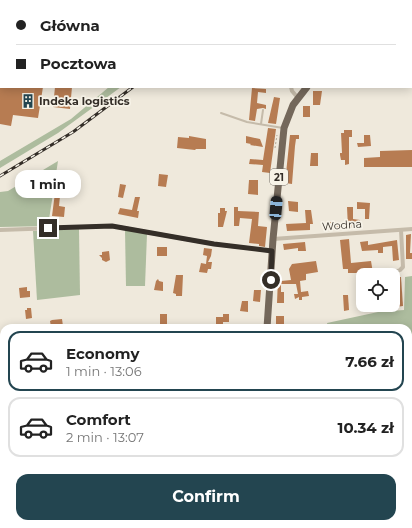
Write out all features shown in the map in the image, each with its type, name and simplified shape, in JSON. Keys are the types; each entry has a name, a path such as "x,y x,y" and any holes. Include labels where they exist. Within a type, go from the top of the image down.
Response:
{"main road":[{"name":"21","path":"267,324 273,239 284,128 288,116 298,98 306,88"}],"street":[{"path":"291,88 298,98"},
{"path":"0,230 112,226 214,244 272,251"},
{"name":"Wodna","path":"273,239 412,229"},
{"path":"400,270 403,267 401,230"}],"lane":[{"path":"261,124 263,110"},
{"path":"221,113 247,122 284,128"}],"green space":[{"path":"108,88 120,88 58,133 0,168 0,161 71,119"},
{"path":"58,161 48,226 0,227 0,192 8,191"},
{"path":"79,229 80,295 37,300 33,231"},
{"path":"125,230 147,234 145,286 126,286"},
{"path":"412,276 412,324 327,323 378,312 400,312 400,310 404,310 405,277"}],"building":[{"path":"0,88 43,88 38,118 13,115 11,126 0,124"},
{"path":"55,88 72,88 70,109 53,107"},
{"path":"252,88 266,89 266,93 258,92 257,103 266,105 266,109 257,109 255,121 249,120"},
{"path":"313,91 322,91 320,105 313,105"},
{"path":"274,97 280,98 276,124 268,123"},
{"path":"303,106 310,106 310,117 303,117"},
{"path":"268,128 276,129 270,173 262,172 263,165 249,164 250,159 263,160"},
{"path":"344,130 352,130 352,137 349,137 349,164 345,165 345,160 341,160 340,155 340,153 342,153 341,133 344,133"},
{"path":"290,135 299,135 299,139 296,139 295,146 292,184 285,183"},
{"path":"364,135 370,135 371,146 358,147 357,143 364,143"},
{"path":"189,136 206,139 206,149 195,150 177,148 178,137 189,138"},
{"path":"246,136 260,139 263,147 246,143"},
{"path":"412,150 412,167 364,167 364,158 380,157 380,151"},
{"path":"311,153 318,153 318,166 310,166"},
{"path":"159,174 168,175 166,187 158,186"},
{"path":"64,175 79,176 78,184 68,182 66,197 60,196 59,206 65,207 64,217 52,216 56,185 63,185"},
{"path":"249,180 258,180 258,195 248,194"},
{"path":"120,184 126,185 123,198 118,197"},
{"path":"135,197 140,197 137,211 139,211 138,218 118,214 120,208 132,210"},
{"path":"288,201 298,202 298,212 289,211"},
{"path":"357,202 370,203 369,219 365,219 365,209 357,209"},
{"path":"234,207 238,207 238,211 259,212 258,226 267,227 265,247 259,246 259,244 249,243 252,219 240,218 239,226 234,226"},
{"path":"347,207 353,207 353,219 360,220 361,227 348,228"},
{"path":"220,208 225,208 225,211 227,211 223,227 218,227 218,213 220,213"},
{"path":"305,210 311,210 313,224 310,224 310,230 287,231 286,224 306,223"},
{"path":"327,222 338,222 339,228 327,229"},
{"path":"411,234 410,253 412,253 412,259 406,259 406,235"},
{"path":"349,239 351,263 371,261 372,268 356,268 356,273 348,273 348,269 343,269 340,240"},
{"path":"397,240 399,260 393,261 392,246 383,247 383,253 378,253 378,250 362,251 360,242 368,241 368,245"},
{"path":"305,242 306,251 298,251 298,248 284,250 283,244"},
{"path":"157,247 167,247 167,256 157,256"},
{"path":"204,248 212,249 208,262 212,262 211,269 208,269 207,273 199,272 201,263 206,264 207,256 203,255"},
{"path":"109,251 110,260 106,262 102,260 99,255 102,255 102,252"},
{"path":"316,261 318,272 306,274 306,280 300,281 301,292 308,291 309,296 302,297 302,300 299,300 299,297 295,299 294,294 298,294 296,284 281,284 281,292 284,292 284,303 277,303 278,278 281,278 281,281 291,280 289,269 292,264"},
{"path":"176,275 183,275 182,296 176,296 176,294 173,293"},
{"path":"400,277 401,277 403,306 400,306"},
{"path":"158,279 159,281 163,282 163,291 154,290"},
{"path":"27,287 27,291 30,291 30,297 20,298 19,288"},
{"path":"254,290 261,290 260,302 253,301"},
{"path":"343,295 348,295 349,310 344,311"},
{"path":"242,301 248,301 248,312 240,311"},
{"path":"27,308 31,308 32,318 26,319 25,310 27,310"},
{"path":"160,314 167,314 167,324 160,324"},
{"path":"223,314 229,314 229,322 216,324 216,317 223,317"},
{"path":"276,316 284,316 284,324 276,324"},
{"path":"62,319 63,324 50,324 50,321"}],"railway":[{"path":"0,176 73,132 132,88"}],"place":[{"name":"Indeka logistics","path":"28,101"}],"route":[{"path":"48,228 112,226 214,244 272,251 271,280"}]}
